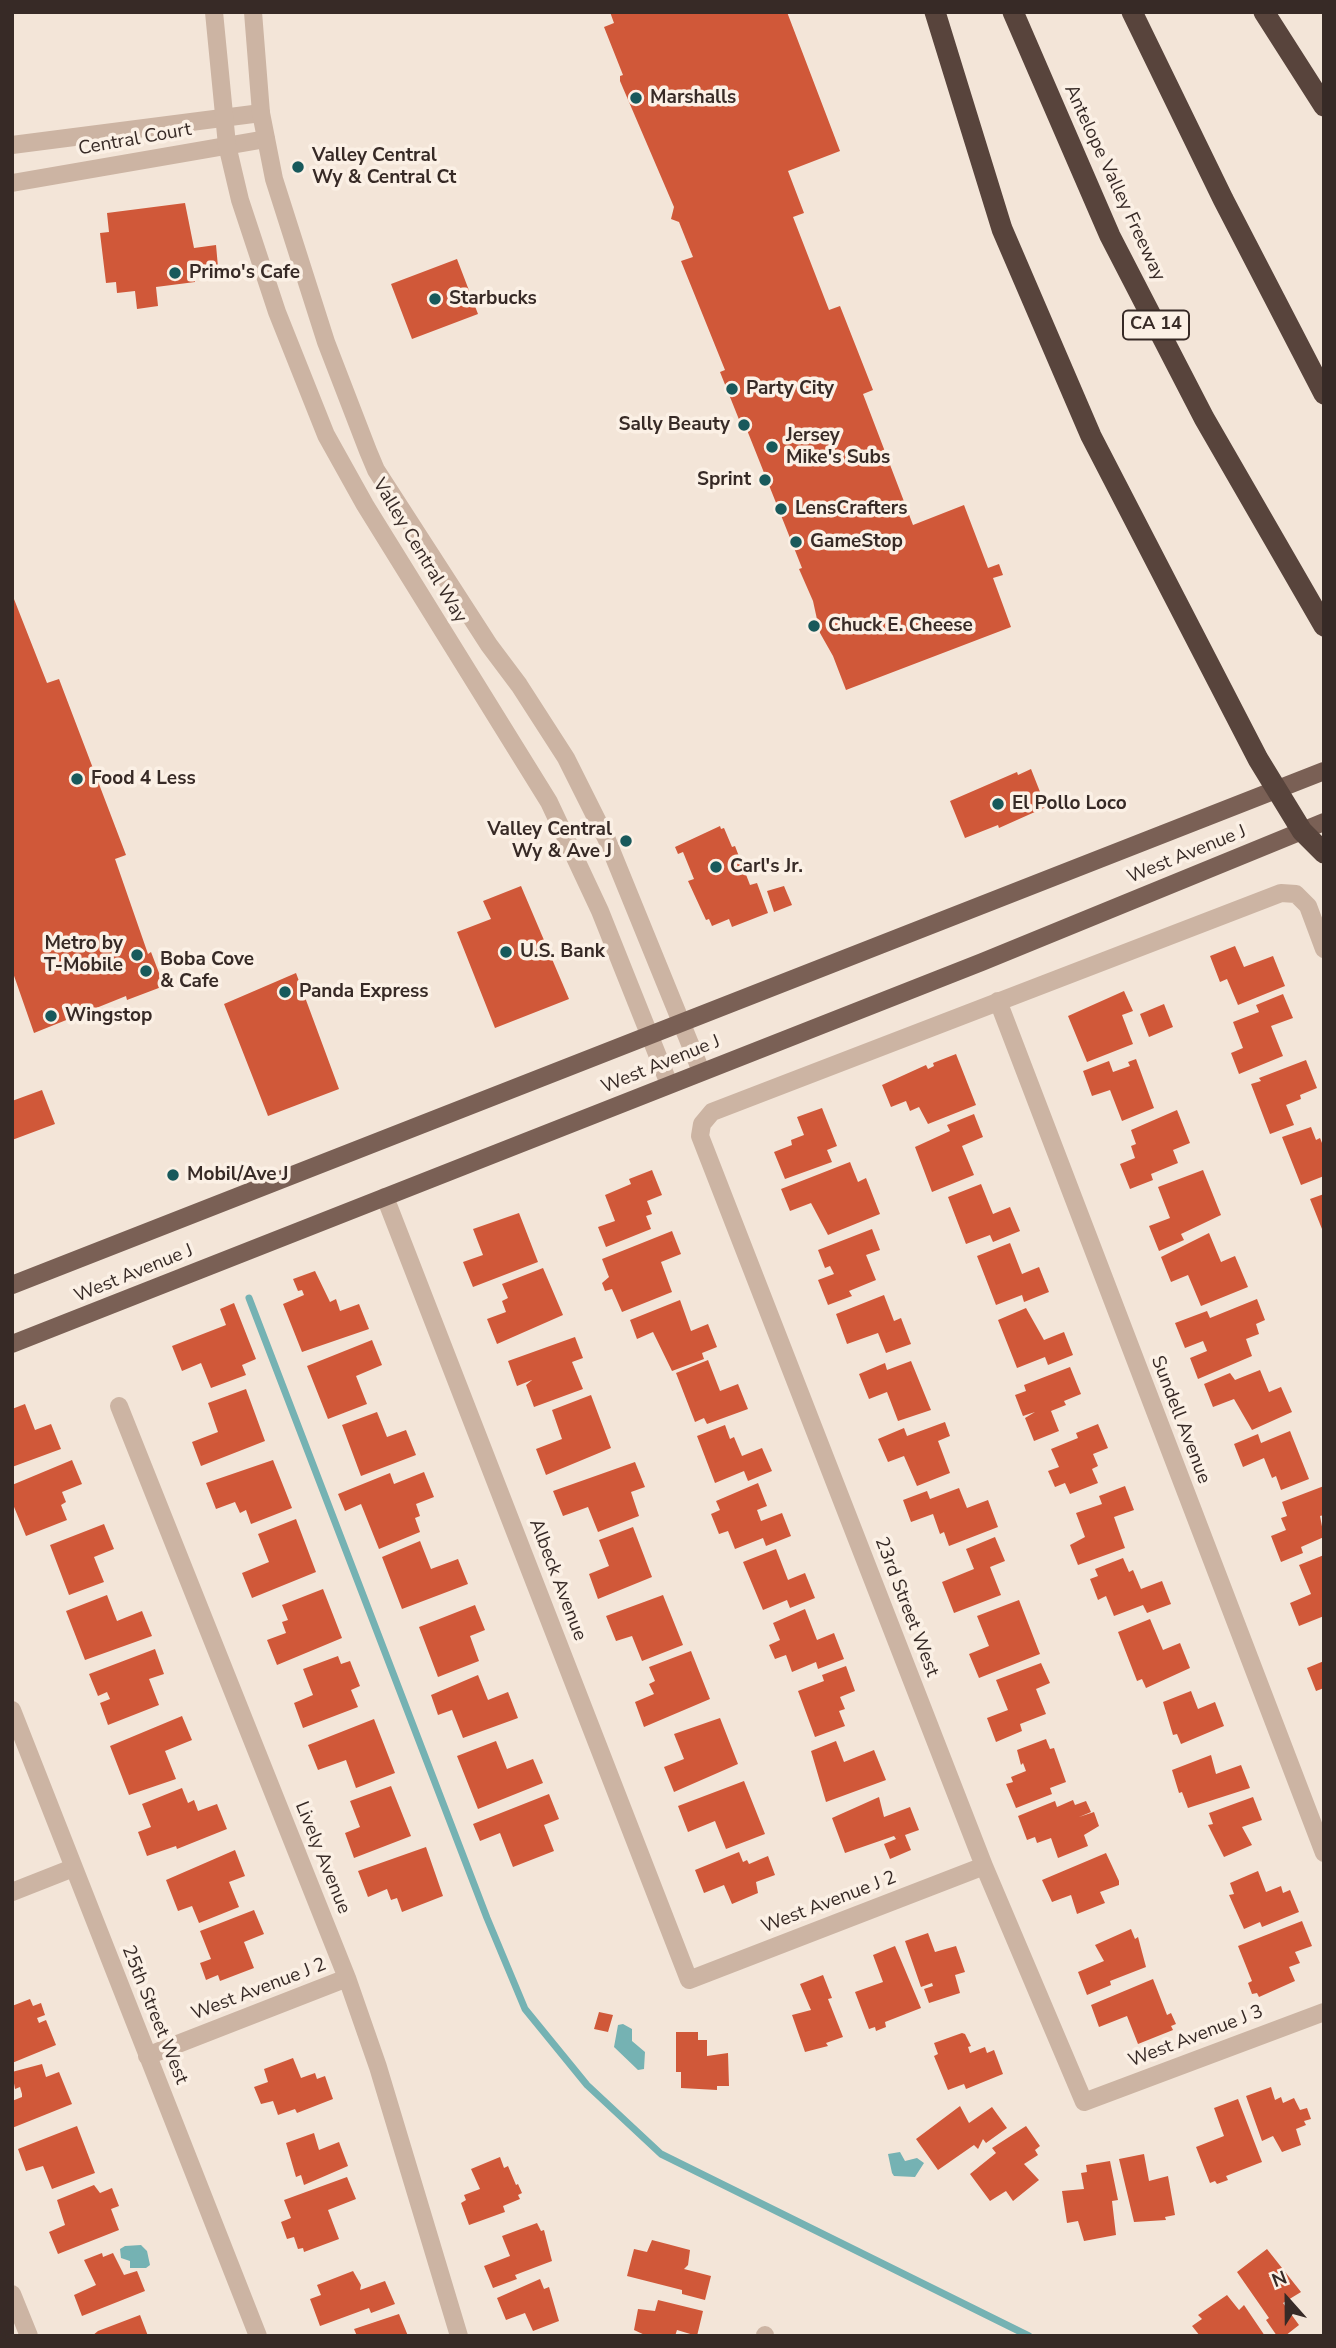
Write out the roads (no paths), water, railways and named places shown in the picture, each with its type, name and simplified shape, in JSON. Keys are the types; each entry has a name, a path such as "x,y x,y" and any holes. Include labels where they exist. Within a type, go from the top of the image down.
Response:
{"highway":[{"path":"935,12 1002,229 1091,436 1276,789 1302,831 1324,853"},
{"name":"Antelope Valley Freeway","path":"1013,12 1110,236 1203,418 1324,626"},
{"path":"1132,12 1223,199 1324,394"},
{"path":"1264,12 1324,106"}],"main road":[{"name":"West Avenue J","path":"12,1285 681,1020 1324,771"},
{"name":"West Avenue J","path":"12,1344 982,962 1324,822"}],"street":[{"name":"Valley Central Way","path":"214,12 223,117 240,200 278,313 326,435 365,505 549,802 600,911 669,1084"},
{"name":"Valley Central Way","path":"253,12 261,113 278,192 326,342 376,470 566,758 607,840 701,1071"},
{"name":"Central Court","path":"12,145 261,113"},
{"name":"Central Court","path":"12,183 266,139"},
{"path":"998,1001 1281,893 1296,894 1308,906 1324,949"},
{"name":"23rd Street West","path":"998,1001 712,1112 702,1124 700,1136 984,1866 1084,2102"},
{"name":"Sundell Avenue","path":"998,1001 1324,1853"},
{"name":"Albeck Avenue","path":"385,1197 689,1979"},
{"name":"Lively Avenue","path":"119,1406 347,1978 459,2336"},
{"name":"25th Street West","path":"12,1710 258,2336"},
{"name":"West Avenue J 2","path":"689,1979 984,1866"},
{"path":"12,1892 73,1868"},
{"name":"West Avenue J 2","path":"148,2056 347,1978"},
{"name":"West Avenue J 3","path":"1084,2102 1324,2012"},
{"path":"12,2294 29,2336"}],"water":[{"path":"623,2024 632,2029 632,2041 645,2052 644,2069 638,2070 614,2047 618,2025"},
{"path":"900,2152 905,2161 917,2158 924,2163 915,2177 894,2176 892,2173 888,2154"},
{"path":"141,2245 147,2251 150,2265 146,2268 130,2268 130,2261 121,2258 120,2249"}],"waterway":[{"path":"249,1298 487,1918 525,2009 587,2085 661,2154 1029,2336"}],"place":[{"name":"Marshalls","path":"636,98"},
{"name":"Valley Central Wy & Central Ct","path":"298,167"},
{"name":"Primo's Cafe","path":"175,273"},
{"name":"Starbucks","path":"435,299"},
{"name":"Party City","path":"732,389"},
{"name":"Sally Beauty","path":"744,425"},
{"name":"Jersey Mike's Subs","path":"772,447"},
{"name":"Sprint","path":"765,480"},
{"name":"LensCrafters","path":"781,509"},
{"name":"GameStop","path":"796,542"},
{"name":"Chuck E. Cheese","path":"814,626"},
{"name":"Food 4 Less","path":"77,779"},
{"name":"El Pollo Loco","path":"998,804"},
{"name":"Valley Central Wy & Ave J","path":"626,841"},
{"name":"Carl's Jr.","path":"716,867"},
{"name":"U.S. Bank","path":"506,952"},
{"name":"Metro by T-Mobile","path":"137,955"},
{"name":"Boba Cove & Cafe","path":"146,971"},
{"name":"Panda Express","path":"285,992"},
{"name":"Wingstop","path":"51,1016"},
{"name":"Mobil/Ave J","path":"173,1175"}]}
